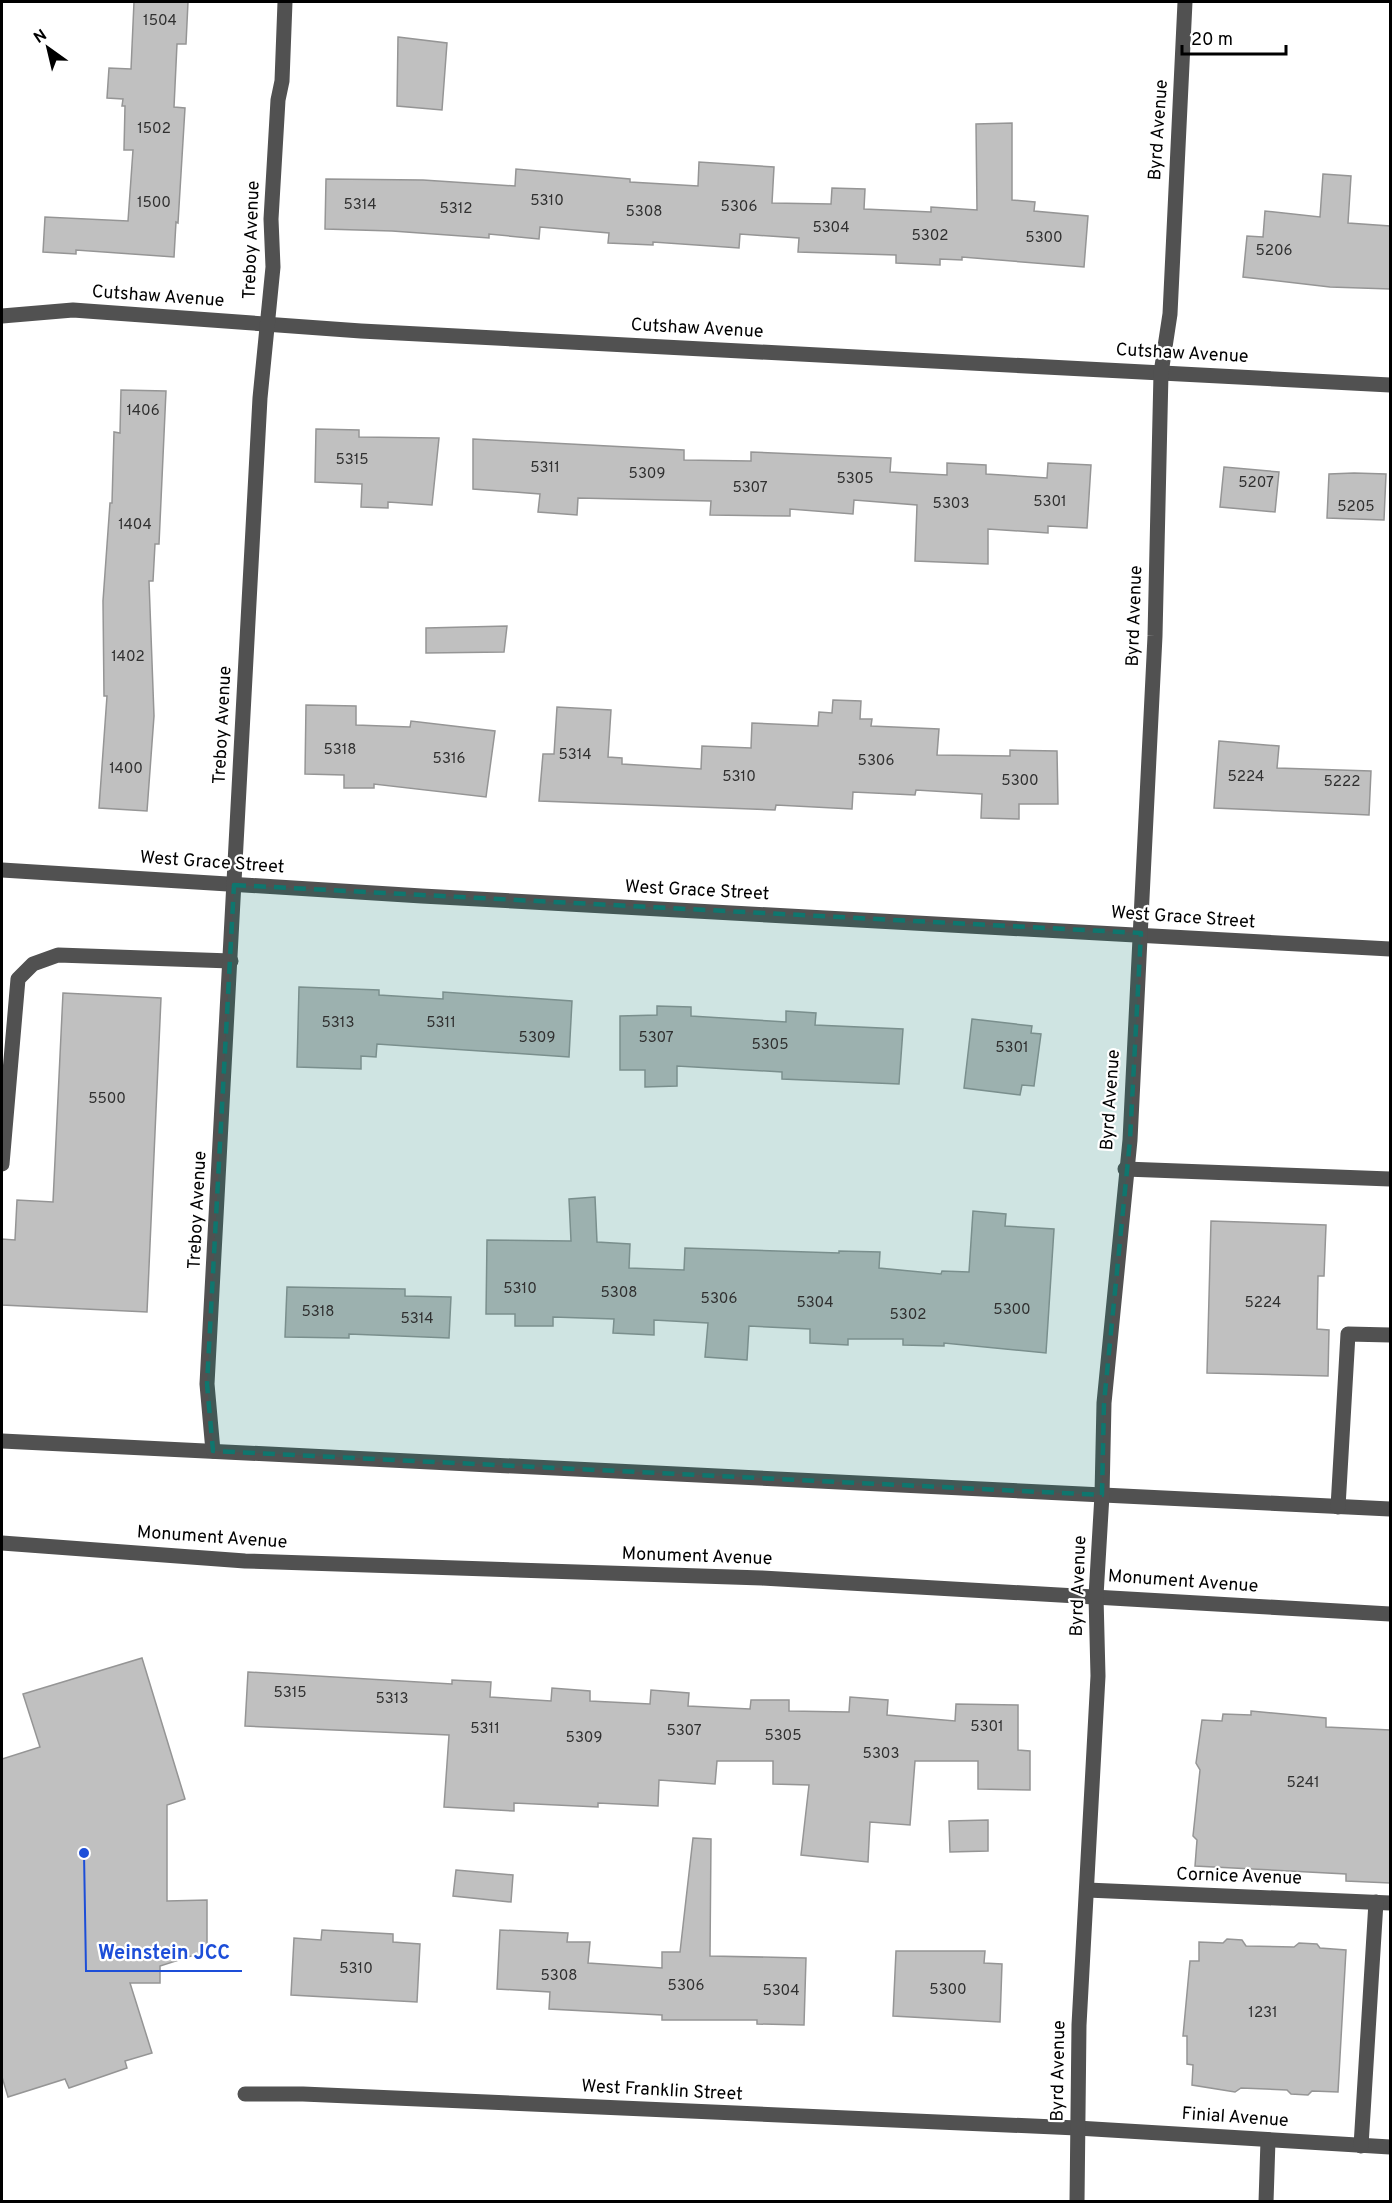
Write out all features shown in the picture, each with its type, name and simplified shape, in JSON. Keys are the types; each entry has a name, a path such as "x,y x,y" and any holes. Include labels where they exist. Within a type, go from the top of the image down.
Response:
{"street":[{"name":"Treboy Avenue","path":"213,1451 207,1384 260,398 273,267 271,219 278,100 282,81 285,2"},
{"name":"Byrd Avenue","path":"1077,2202 1077,2128 1098,1676 1096,1596 1102,1496 1104,1403 1125,1169 1130,1140 1155,636 1161,373 1170,314 1185,2"},
{"name":"Cutshaw Avenue","path":"2,315 73,310 361,332 1390,385"},
{"name":"West Grace Street","path":"2,870 234,885 1141,933 1225,941 1390,949"},
{"path":"2,1164 5,1094 18,979 33,964 58,955 231,961"},
{"path":"1125,1169 1390,1179"},
{"path":"1338,1507 1348,1334 1390,1335"},
{"path":"2,1441 1390,1509"},
{"name":"Monument Avenue","path":"2,1543 245,1562 762,1578 1390,1614"},
{"name":"Cornice Avenue","path":"1087,1890 1383,1902"},
{"path":"1361,2146 1383,1902"},
{"name":"West Franklin Street","path":"245,2094 315,2094 1077,2128"},
{"name":"Finial Avenue","path":"1077,2128 1390,2147"},
{"path":"1266,2202 1268,2140"}],"highlighted area":[{"path":"234,885 1141,933 1130,1140 1104,1403 1102,1495 213,1451 207,1384"}],"building":[{"path":"134,2 188,2 186,44 177,44 174,107 185,108 174,257 76,250 76,254 43,252 45,217 128,221 133,150 124,150 125,106 122,106 123,99 107,98 109,68 131,69"},
{"path":"398,37 447,43 442,110 397,106"},
{"path":"1012,123 1012,200 1035,202 1034,211 1088,216 1084,267 962,257 962,260 940,259 940,265 896,263 896,255 798,252 799,238 740,234 739,248 653,242 653,245 608,243 609,233 540,227 539,239 489,234 489,238 325,229 326,179 423,180 515,186 516,169 630,179 630,182 698,186 699,162 774,167 772,203 831,204 832,188 865,189 864,209 931,212 931,207 977,210 976,124"},
{"path":"1323,174 1351,176 1348,223 1390,226 1390,289 1330,287 1243,277 1247,236 1263,237 1265,211 1320,217"},
{"path":"121,390 166,391 159,544 155,544 153,581 149,581 154,716 147,811 99,808 107,696 104,696 103,601 110,503 112,503 114,432 120,433"},
{"path":"316,429 359,430 359,437 439,438 432,505 388,502 388,508 361,507 362,484 315,482"},
{"path":"473,439 684,450 684,460 751,461 751,452 891,458 890,472 947,475 947,463 986,465 986,474 1047,478 1048,463 1091,465 1087,528 1048,526 1048,533 988,529 988,564 915,561 917,505 854,500 853,514 790,509 790,516 710,515 711,501 578,498 577,515 538,512 540,494 473,489"},
{"path":"1224,467 1279,472 1275,512 1220,507"},
{"path":"1329,474 1386,474 1384,520 1327,518"},
{"path":"507,626 504,652 426,653 426,628"},
{"path":"833,700 861,701 860,719 872,719 871,726 939,729 937,755 1010,756 1010,750 1057,751 1058,804 1019,804 1019,819 981,818 982,794 916,790 915,795 853,792 852,809 776,805 775,810 539,801 543,754 554,754 557,707 611,710 608,757 622,758 622,764 701,769 702,746 751,748 752,723 818,726 819,712 832,713"},
{"path":"306,705 356,706 356,725 410,727 411,721 495,731 486,797 374,784 374,788 344,788 344,775 305,774"},
{"path":"1219,741 1279,746 1277,768 1371,771 1369,815 1214,808"},
{"path":"299,987 379,990 379,995 443,999 443,992 572,1001 569,1057 377,1044 376,1057 361,1056 361,1069 297,1067"},
{"path":"63,993 161,998 147,1312 2,1305 2,1239 15,1240 17,1200 53,1202"},
{"path":"657,1006 691,1007 691,1016 786,1022 786,1011 816,1013 815,1025 903,1029 899,1084 782,1079 782,1072 677,1066 677,1086 645,1087 645,1070 620,1070 620,1016 657,1015"},
{"path":"972,1019 1032,1026 1031,1033 1041,1034 1034,1086 1022,1085 1020,1095 964,1088"},
{"path":"595,1197 597,1242 630,1244 629,1268 684,1270 685,1248 839,1253 839,1251 880,1252 879,1268 941,1274 942,1271 969,1272 973,1211 1006,1214 1005,1226 1054,1229 1046,1353 944,1343 944,1346 903,1345 903,1339 848,1339 848,1345 810,1343 810,1329 749,1326 747,1360 705,1357 708,1323 654,1320 654,1335 613,1333 614,1319 553,1317 553,1326 515,1326 515,1314 486,1314 487,1240 571,1241 569,1199"},
{"path":"1211,1221 1326,1225 1324,1276 1318,1276 1317,1329 1329,1330 1328,1376 1207,1373"},
{"path":"287,1287 405,1289 405,1296 451,1297 449,1338 349,1334 349,1338 285,1337"},
{"path":"142,1658 185,1799 167,1805 167,1901 207,1900 207,1951 160,1966 160,1983 130,1983 152,2053 125,2061 127,2068 69,2088 65,2079 8,2097 2,2077 2,1759 40,1747 23,1694"},
{"path":"248,1672 452,1684 452,1680 491,1682 490,1697 551,1701 552,1688 590,1691 590,1701 650,1704 651,1690 689,1693 688,1706 750,1709 751,1700 789,1700 789,1711 849,1712 850,1697 888,1700 887,1715 955,1721 956,1704 1018,1705 1018,1750 1030,1751 1030,1790 978,1789 978,1761 915,1761 910,1825 870,1822 868,1862 801,1855 809,1785 773,1784 773,1761 717,1761 715,1784 659,1780 658,1806 598,1803 598,1807 514,1803 514,1811 444,1807 449,1735 245,1726"},
{"path":"1251,1711 1326,1718 1326,1727 1390,1730 1390,1883 1346,1881 1346,1874 1195,1866 1197,1840 1193,1836 1200,1770 1196,1763 1202,1720 1222,1721 1223,1714 1251,1715"},
{"path":"988,1820 988,1851 950,1852 949,1821"},
{"path":"693,1838 711,1839 710,1956 806,1958 804,2025 757,2024 757,2020 662,2020 662,2015 549,2009 550,1992 497,1989 500,1930 568,1933 567,1942 590,1942 588,1963 662,1968 662,1952 680,1952"},
{"path":"456,1870 513,1875 511,1902 453,1896"},
{"path":"322,1930 393,1934 393,1942 420,1944 417,2002 291,1995 294,1938 321,1940"},
{"path":"1227,1939 1242,1940 1246,1946 1294,1947 1299,1943 1317,1944 1320,1948 1346,1950 1338,2092 1312,2091 1308,2095 1291,2094 1287,2090 1241,2088 1235,2092 1192,2085 1193,2065 1187,2064 1187,2036 1183,2036 1190,1961 1199,1961 1199,1942 1223,1943"},
{"path":"896,1951 985,1951 984,1963 1002,1964 1000,2022 893,2016"}],"place":[{"name":"Weinstein JCC","path":"84,1853"}]}
